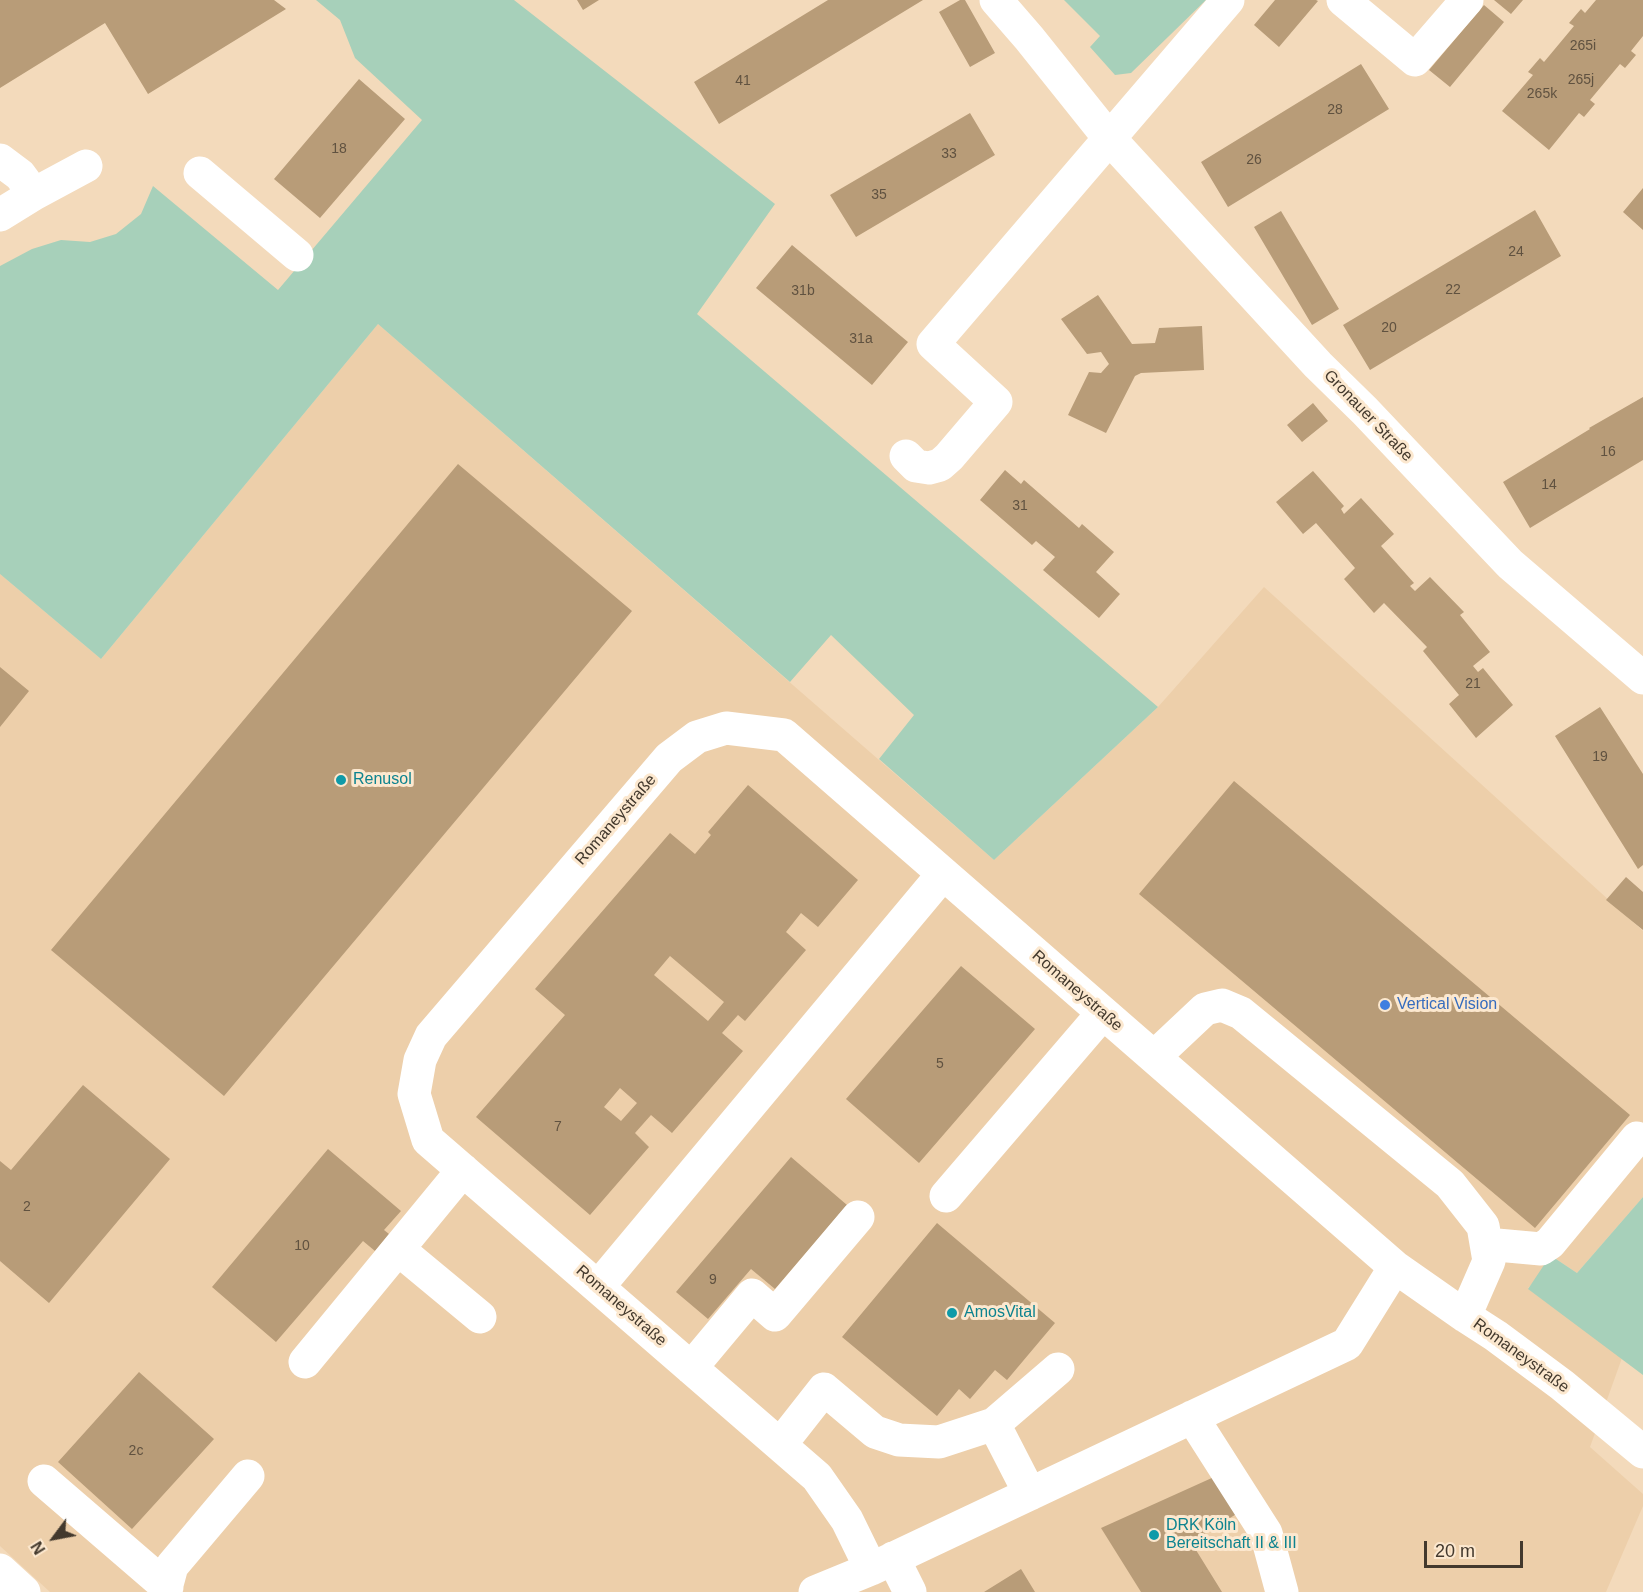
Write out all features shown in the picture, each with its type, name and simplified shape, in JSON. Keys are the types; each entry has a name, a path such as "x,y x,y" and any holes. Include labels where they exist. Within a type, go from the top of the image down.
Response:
{"street":[{"name":"Gronauer Straße","path":"996,0 1109,138 1318,365 1365,411 1510,564 1643,678"},
{"path":"906,456 916,466 929,468 940,465 996,402 933,344 1228,0"},
{"path":"1343,0 1415,60 1467,0"},
{"path":"0,159 20,175 34,194"},
{"path":"0,215 86,166"},
{"path":"200,173 297,255"},
{"name":"Romaneystraße","path":"910,1592 882,1563 847,1520 817,1477 428,1140 414,1094 420,1060 431,1036 669,758 697,737 726,728 784,735 1395,1267 1496,1336 1562,1385 1643,1452"},
{"path":"598,1287 943,874"},
{"path":"1154,1058 1205,1009 1222,1005 1241,1013 1450,1184 1483,1226 1490,1261 1465,1316"},
{"path":"946,1196 1103,1013"},
{"path":"1486,1244 1541,1249 1550,1243 1637,1138"},
{"path":"305,1362 463,1170"},
{"path":"691,1368 752,1295 775,1315 858,1217"},
{"path":"398,1249 480,1317"},
{"path":"815,1592 882,1563 1347,1344 1395,1267"},
{"path":"780,1444 824,1389 875,1432 899,1440 939,1442 994,1424 1058,1369"},
{"path":"1192,1417 1266,1533 1282,1592"},
{"path":"994,1424 1030,1494"},
{"path":"44,1481 166,1589 172,1566 249,1476"},
{"path":"0,1570 24,1592"}],"shaded area":[{"path":"378,324 994,860 1158,707 1264,587 1643,931 1643,1197 1577,1273 1556,1259 1528,1288 1622,1358 1590,1447 1643,1494 1643,1506 1606,1592 50,1592 0,1546 0,574 101,659"}],"green space":[{"path":"316,0 514,0 775,204 697,314 1158,707 994,860 879,759 914,715 831,635 790,682 378,324 101,659 0,574 0,266 32,249 61,240 90,242 116,234 141,214 153,186 278,290 422,120 355,58 340,20"},
{"path":"1064,0 1206,0 1131,73 1115,75 1090,47 1100,36"},
{"path":"1643,1197 1643,1375 1528,1289 1548,1259 1556,1259 1577,1273"}],"building":[{"path":"0,0 274,0 286,9 148,94 105,23 0,88"},
{"path":"577,0 599,0 583,10"},
{"path":"828,0 923,0 719,124 694,82"},
{"path":"960,0 965,0 995,53 970,67 939,12"},
{"path":"1275,0 1318,1 1279,47 1254,25"},
{"path":"1494,0 1523,0 1511,14"},
{"path":"1596,0 1643,0 1643,36 1631,51 1636,55 1625,68 1620,64 1590,100 1595,104 1584,117 1579,113 1549,150 1502,111 1533,75 1528,72 1540,58 1544,62 1574,26 1569,23 1581,9 1585,13"},
{"path":"1484,5 1504,22 1450,87 1429,70"},
{"path":"1361,64 1389,109 1228,207 1201,162"},
{"path":"359,79 405,119 320,218 274,179"},
{"path":"970,113 995,155 856,237 830,195"},
{"path":"1643,188 1643,230 1623,212"},
{"path":"1535,210 1561,256 1370,370 1343,325"},
{"path":"1281,211 1339,309 1312,325 1254,227"},
{"path":"792,245 908,342 872,385 756,288"},
{"path":"1098,295 1132,344 1155,343 1159,328 1202,326 1204,370 1141,373 1135,376 1106,433 1068,415 1089,372 1101,373 1109,364 1101,352 1087,354 1061,319"},
{"path":"1643,397 1643,460 1530,528 1503,482"},
{"path":"1313,403 1328,421 1302,442 1287,425"},
{"name":"Renusol","path":"458,464 632,611 224,1096 51,950"},
{"path":"1005,470 1021,484 1024,480 1079,528 1082,524 1114,552 1096,572 1120,594 1099,618 1043,570 1055,557 1036,541 1032,545 980,500"},
{"path":"1313,471 1344,506 1341,509 1344,514 1361,498 1394,534 1381,546 1414,583 1410,586 1415,591 1430,577 1464,612 1460,615 1490,652 1473,666 1478,672 1483,668 1513,705 1476,738 1449,704 1459,695 1423,651 1427,647 1384,603 1374,613 1344,579 1355,568 1316,523 1303,534 1276,502"},
{"path":"0,667 29,691 0,727"},
{"path":"1600,707 1643,774 1643,865 1638,869 1555,736"},
{"name":"Vertical Vision","path":"1234,781 1630,1115 1535,1228 1139,894"},
{"path":"748,785 858,880 818,927 801,913 786,932 806,950 745,1021 738,1015 722,1033 743,1051 672,1133 651,1115 635,1133 649,1147 590,1215 476,1117 565,1015 535,989 670,833 695,854 711,835 708,832","holes":["670,956 724,1002 708,1021 654,975","620,1088 637,1103 621,1121 604,1107"]},
{"path":"1626,877 1643,892 1643,930 1606,900"},
{"path":"961,966 1035,1029 919,1163 846,1099"},
{"path":"83,1085 170,1159 49,1303 0,1261 0,1161 11,1170"},
{"path":"328,1149 401,1211 384,1230 389,1234 375,1251 363,1241 276,1342 212,1287"},
{"path":"791,1157 847,1205 775,1289 751,1269 708,1319 676,1292"},
{"name":"AmosVital","path":"937,1223 1055,1323 1007,1380 995,1370 970,1399 959,1389 937,1416 842,1337"},
{"path":"139,1372 214,1439 132,1529 58,1462"},
{"name":"DRK Köln Bereitschaft II & III","path":"1214,1477 1238,1513 1191,1542 1222,1592 1141,1592 1101,1528"},
{"path":"1021,1569 1035,1592 984,1592"}],"place":[{"name":"Renusol","path":"341,780"},
{"name":"Vertical Vision","path":"1385,1005"},
{"name":"AmosVital","path":"952,1313"},
{"name":"DRK Köln Bereitschaft II & III","path":"1154,1535"}]}
